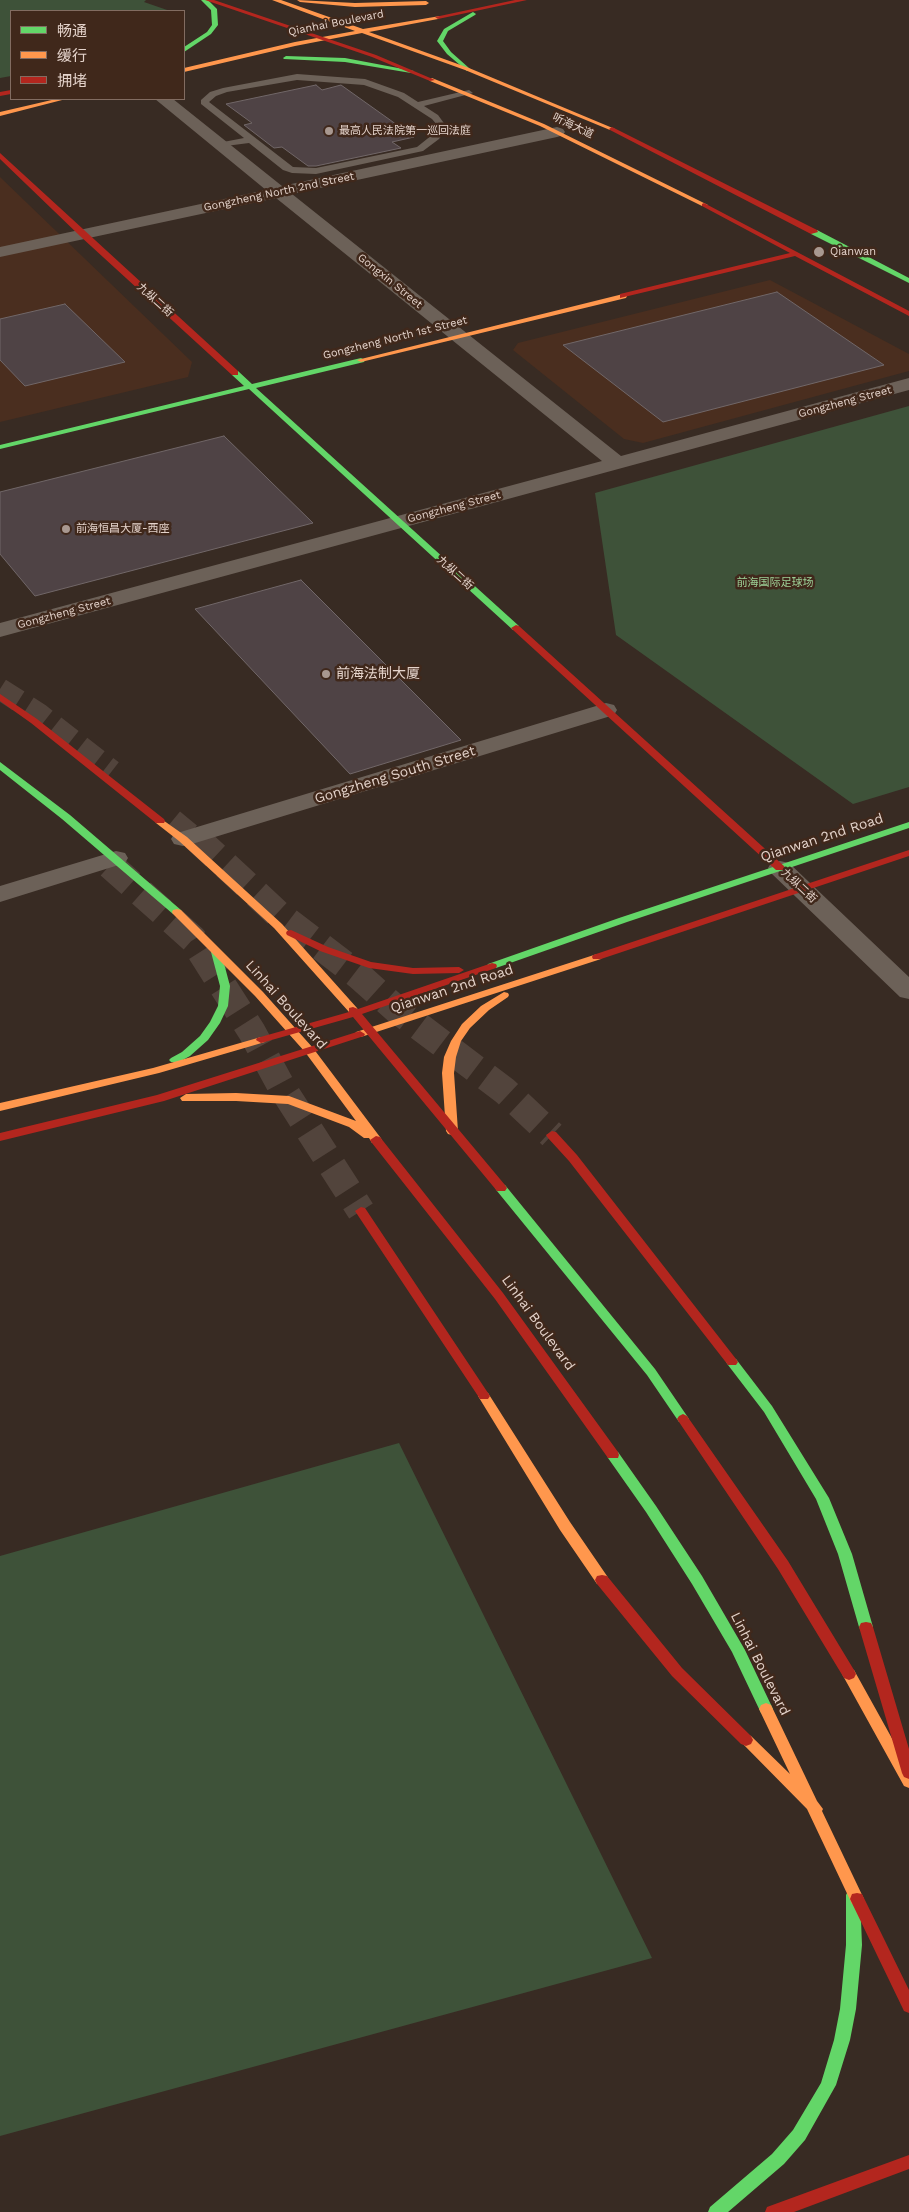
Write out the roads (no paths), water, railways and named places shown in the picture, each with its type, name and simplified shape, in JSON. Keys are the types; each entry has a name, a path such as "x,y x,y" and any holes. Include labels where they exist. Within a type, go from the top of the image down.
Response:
{"main road":[{"path":"185,50 209,33 215,25 214,9 204,0"},
{"name":"听海大道","path":"208,0 324,38 469,94 557,132 652,178 909,314"},
{"name":"听海大道","path":"275,0 364,30 468,69 629,136 909,281"},
{"name":"Qianhai Boulevard","path":"266,34 430,2 355,5 300,0"},
{"name":"Qianhai Boulevard","path":"185,70 324,38 524,0"},
{"path":"468,69 442,46 440,42 442,36 446,30 468,16 495,5"},
{"path":"185,51 211,46"},
{"path":"204,65 273,58 313,58 344,60 411,71"},
{"path":"0,114 60,100"},
{"name":"九纵二街","path":"0,156 83,234 780,868"},
{"name":"Gongzheng North 1st Street","path":"0,447 796,254"},
{"path":"0,697 34,721 183,839 278,926 372,1030 651,1372 783,1565 854,1684 909,1782"},
{"name":"Linhai Boulevard","path":"0,764 116,858 170,906 259,994 309,1050 378,1143 499,1296 651,1509 697,1580 738,1650 909,2006"},
{"name":"Qianwan 2nd Road","path":"0,1107 155,1071 356,1012 622,920 909,825"},
{"name":"Qianwan 2nd Road","path":"0,1137 109,1112 160,1098 547,974 909,854"},
{"path":"278,926 347,958 391,969 462,970 500,963"},
{"path":"155,1071 186,1054 204,1038 215,1023 223,1006 225,986 216,952"},
{"path":"452,1130 448,1073 450,1057 456,1041 466,1026 485,1008 508,993 547,974"},
{"path":"160,1098 236,1097 289,1100 353,1124 378,1143"},
{"path":"552,1135 573,1158 768,1409 822,1498 845,1554 909,1773"},
{"path":"361,1211 507,1430 566,1526 604,1583 677,1672 816,1809"},
{"path":"716,2212 778,2159 798,2135 828,2085 842,2040 848,2009 854,1945 853,1886"},
{"path":"773,2212 909,2162"}],"street":[{"name":"Gongxin Street","path":"164,100 617,463"},
{"name":"Gongzheng North 2nd Street","path":"0,252 557,132"},
{"name":"Gongzheng Street","path":"0,630 909,384"},
{"name":"Gongzheng South Street","path":"183,839 606,710"},
{"path":"0,894 116,858"},
{"name":"九纵二街","path":"780,868 909,991"}],"lane":[{"path":"297,76 365,82 401,94 416,105 435,117 442,126 436,137 420,149 316,171 306,171 286,168 204,102 208,97 226,90 297,76"},
{"path":"416,105 469,94"},
{"path":"222,146 249,140"},
{"path":"420,149 434,159"}],"tunnel":[{"path":"0,689 39,714 112,771"},
{"path":"173,820 196,839"},
{"path":"195,837 278,914 358,975 396,1009 505,1091 552,1135"},
{"path":"110,865 193,939 252,1032 281,1086 361,1211"}],"place":[{"name":"最高人民法院第一巡回法庭","path":"329,131"},
{"name":"Qianwan","path":"819,252"},
{"name":"前海恒昌大厦-西座","path":"66,529"},
{"name":"前海法制大厦","path":"326,674"}],"park label":[{"name":"前海国际足球场","path":"775,583"}]}
